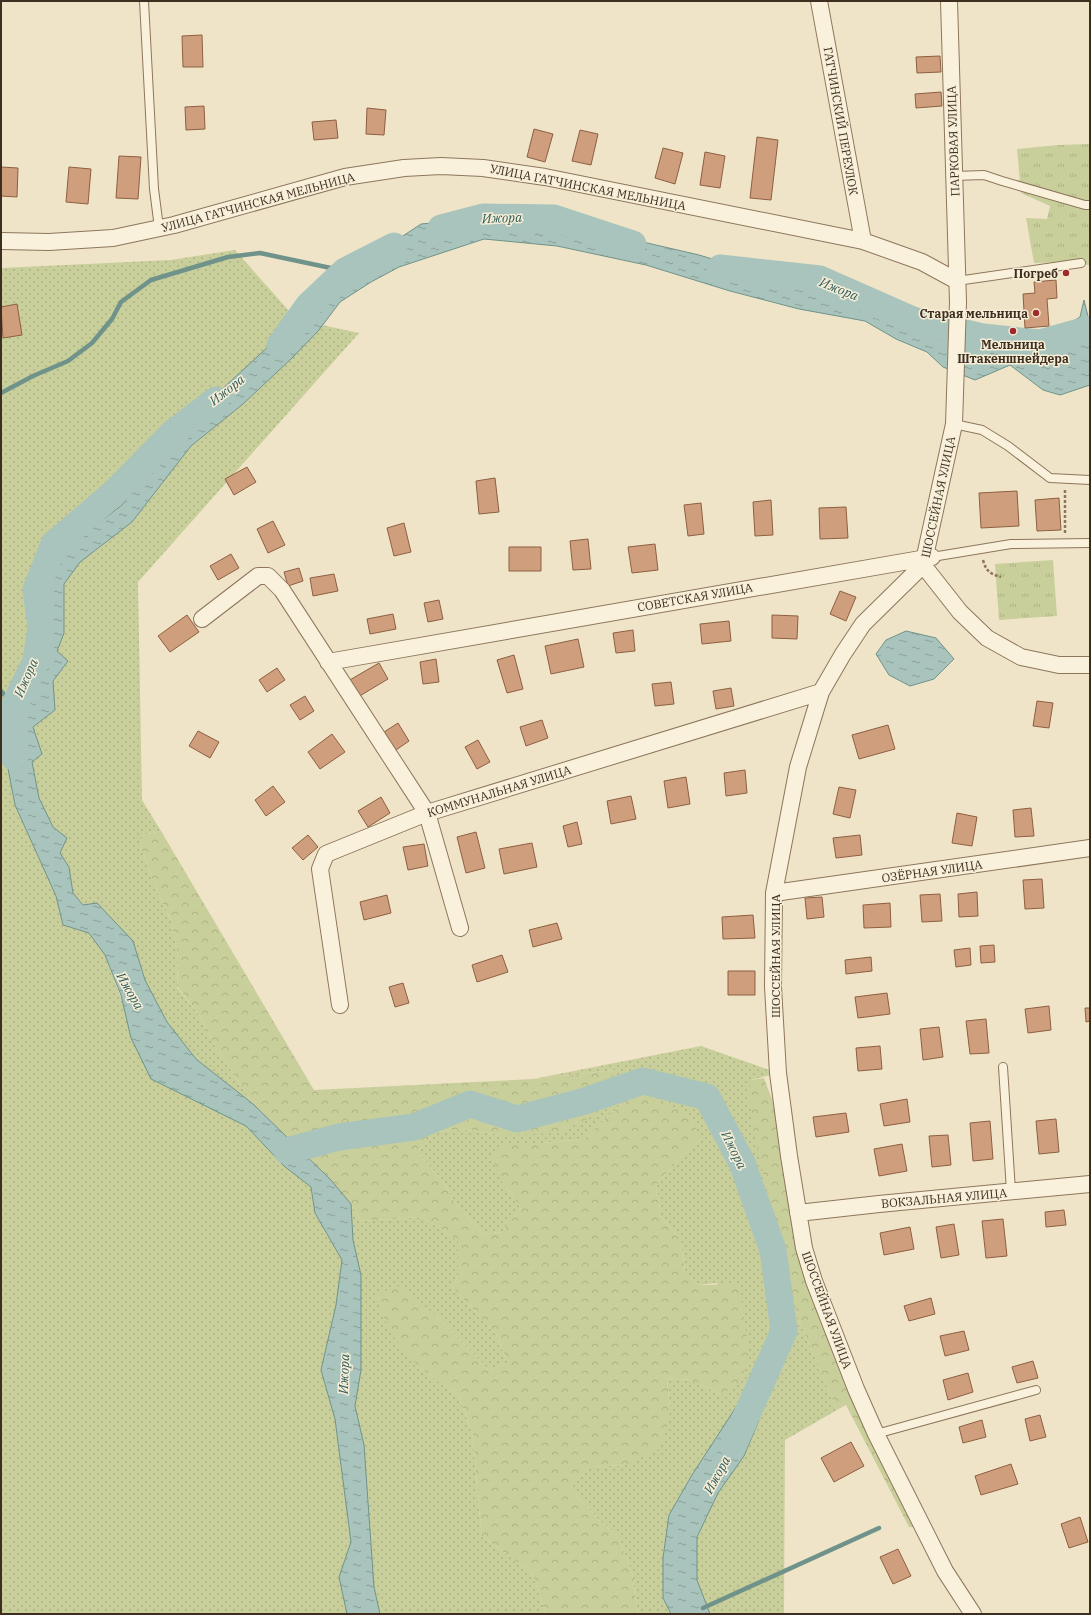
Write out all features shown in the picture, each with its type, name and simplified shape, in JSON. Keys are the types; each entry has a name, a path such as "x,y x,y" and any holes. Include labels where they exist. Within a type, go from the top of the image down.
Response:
{"street":[{"name":"ГАТЧИНСКИЙ ПЕРЕУЛОК","path":"819,1 863,241"},
{"name":"ПАРКОВАЯ УЛИЦА","path":"949,1 957,280"},
{"name":"УЛИЦА ГАТЧИНСКАЯ МЕЛЬНИЦА","path":"1,241 49,242 113,238 174,226 345,177 404,168 441,166 483,168 545,177 863,241 922,262 957,280"},
{"name":"ШОССЕЙНАЯ УЛИЦА","path":"957,280 958,302 954,424 928,539 927,560 863,624 843,654 821,692 798,767 774,893 773,987 778,1073 804,1248 814,1280 856,1389 876,1434 945,1571 973,1614"},
{"name":"СОВЕТСКАЯ УЛИЦА","path":"328,662 927,560"},
{"path":"927,560 960,612 987,638 1021,657 1059,665 1090,665"},
{"path":"202,619 258,576 268,576 282,590 427,813 460,928"},
{"name":"КОММУНАЛЬНАЯ УЛИЦА","path":"340,1005 320,869 326,854 427,813 821,692"},
{"name":"ОЗЁРНАЯ УЛИЦА","path":"774,893 1090,848"},
{"name":"ВОКЗАЛЬНАЯ УЛИЦА","path":"798,1213 1090,1184"}],"lane":[{"path":"144,1 154,189 159,228"},
{"path":"954,176 984,175 1085,205 1090,205"},
{"path":"957,280 1081,263"},
{"path":"954,424 982,430 1008,446 1050,478 1090,480"},
{"name":"СОВЕТСКАЯ УЛИЦА","path":"927,560 981,548 1011,544 1090,543"},
{"path":"1004,1068 1011,1192"},
{"path":"876,1434 1036,1390"}],"path":[{"path":"1064,544 1066,520 1065,494 1067,479"},
{"path":"981,548 986,569 992,575 1001,577"}],"green space":[{"path":"1090,144 1090,265 1073,262 1034,263 1026,218 1047,219 1050,206 1021,193 1017,149"},
{"path":"235,250 297,320 191,418 164,447 122,505 93,527 61,544 42,583 28,703 12,722 15,805 56,896 63,925 89,933 105,955 151,1079 246,1126 284,1166 311,1187 315,1213 342,1260 336,1305 321,1370 335,1419 351,1542 339,1577 347,1614 1,1614 1,268 171,260"},
{"path":"322,325 359,333 138,582 142,800 161,831 143,835 141,848 157,891 171,920 178,957 177,987 199,1015 215,1046 253,1104 196,1059 167,1022 145,980 133,941 83,905 73,893 69,867 60,854 66,838 53,827 39,798 32,762 42,754 33,727 55,710 53,681 68,661 57,651 64,633 64,584 80,562 132,522 191,446 243,404 292,358"},
{"path":"1053,560 1057,616 999,620 995,564"},
{"path":"161,831 314,1090 533,1079 615,1070 597,1114 559,1133 500,1135 462,1129 437,1132 417,1152 443,1181 453,1200 483,1234 502,1232 521,1208 502,1181 492,1158 500,1144 544,1143 584,1139 635,1091 688,1114 702,1138 681,1157 656,1185 661,1216 681,1241 685,1273 699,1285 732,1284 740,1289 749,1353 742,1380 721,1395 692,1380 667,1378 670,1411 660,1449 625,1465 590,1467 570,1488 599,1520 618,1537 632,1573 638,1614 546,1614 532,1573 482,1536 473,1436 459,1396 420,1368 391,1334 376,1298 395,1284 436,1315 489,1370 508,1363 496,1334 452,1287 458,1276 458,1240 422,1217 361,1221 351,1204 330,1179 253,1104 215,1046 199,1015 177,986 178,957 171,920 157,891 141,848 143,835"},
{"path":"701,1046 778,1073 751,1080 799,1320 837,1410 785,1440 784,1614 710,1614 697,1580 697,1537 718,1493 744,1456 738,1404 692,1475 669,1515 663,1558 663,1598 671,1614 638,1614 632,1573 618,1537 599,1520 570,1488 590,1467 625,1465 670,1411 667,1378 692,1380 721,1395 717,1283 699,1285 685,1273 681,1241 661,1216 656,1185 681,1157 702,1138 635,1091 584,1139 544,1143 502,1181 521,1208 502,1232 483,1234 453,1200 443,1181 417,1152 437,1132 462,1129 500,1135 615,1070 533,1079"},
{"path":"764,1078 773,1102 792,1221 914,1527 909,1527 846,1405 837,1410 799,1320 760,1161 748,1095 751,1080"},
{"path":"351,1204 361,1221 422,1217 458,1240 458,1276 452,1287 496,1334 508,1363 489,1370 436,1315 420,1368 459,1396 473,1436 482,1536 532,1573 546,1614 380,1614 374,1587 364,1445 355,1406 361,1370 361,1275 353,1240"}],"water":[{"path":"484,218 540,218 699,255 763,274 810,278 874,299 889,312 942,334 989,350 1023,335 1054,332 1080,317 1084,300 1090,325 1090,385 1060,395 1043,390 1010,365 975,380 943,367 927,352 896,339 865,321 799,309 730,291 646,265 557,246 484,239 399,267 371,282 340,302 319,330 292,358 243,404 191,446 132,522 80,562 64,584 64,633 57,651 68,661 53,681 55,710 33,727 42,754 32,762 39,798 53,827 67,838 60,853 69,867 73,893 83,905 97,903 133,941 145,980 167,1022 196,1059 253,1104 330,1179 351,1204 353,1240 361,1275 361,1370 355,1406 364,1445 374,1587 380,1614 347,1614 339,1577 351,1542 335,1419 321,1370 336,1305 342,1260 315,1213 311,1187 284,1166 246,1126 151,1079 131,1038 121,995 105,955 89,933 63,925 56,896 15,805 6,758 12,722 28,703 42,583 61,544 93,527 122,505 164,447 191,418 297,320 321,295 365,261 421,224"},
{"path":"906,631 936,638 954,659 934,679 910,686 889,675 876,654 886,640"},
{"path":"738,1404 759,1420 744,1456 718,1493 697,1537 697,1580 710,1614 671,1614 663,1598 663,1558 669,1515 692,1475"}],"building":[{"path":"202,35 203,67 183,67 182,36"},
{"path":"940,56 941,72 917,73 916,57"},
{"path":"941,92 942,106 916,108 915,94"},
{"path":"204,106 205,129 186,130 185,107"},
{"path":"367,108 386,110 384,135 366,134"},
{"path":"336,120 338,138 314,140 312,122"},
{"path":"534,129 553,134 545,162 527,157"},
{"path":"580,130 598,134 591,165 572,161"},
{"path":"757,137 778,140 771,200 750,198"},
{"path":"663,148 683,153 675,184 655,178"},
{"path":"705,152 725,156 720,188 700,185"},
{"path":"119,156 141,157 138,199 116,198"},
{"path":"1,167 18,168 17,197 1,196"},
{"path":"69,167 91,169 88,204 66,202"},
{"name":"Старая мельница","path":"1056,280 1057,298 1047,299 1049,326 1025,328 1023,294 1035,293 1034,282"},
{"path":"17,304 22,335 3,338 1,307"},
{"path":"247,467 256,482 234,495 225,479"},
{"path":"495,478 499,512 479,514 476,481"},
{"path":"1017,491 1019,526 981,528 979,493"},
{"path":"1059,498 1061,530 1037,531 1035,500"},
{"path":"771,500 773,535 755,536 753,502"},
{"path":"701,503 704,534 688,536 684,505"},
{"path":"846,507 848,538 820,539 819,508"},
{"path":"273,521 285,545 268,553 257,529"},
{"path":"404,523 411,552 394,556 387,528"},
{"path":"588,539 591,569 573,570 570,541"},
{"path":"655,544 658,570 632,573 628,547"},
{"path":"509,547 541,547 541,571 509,571"},
{"path":"231,554 239,568 218,580 210,566"},
{"path":"299,568 303,581 288,586 284,572"},
{"path":"334,574 338,591 313,596 310,578"},
{"path":"840,591 856,597 846,621 830,614"},
{"path":"439,600 443,619 428,622 424,603"},
{"path":"393,614 396,629 370,634 367,619"},
{"path":"187,615 199,632 170,652 158,636"},
{"path":"772,615 798,616 797,639 772,638"},
{"path":"729,621 731,641 702,644 700,624"},
{"path":"633,630 635,651 616,653 613,633"},
{"path":"578,639 584,667 551,674 545,646"},
{"path":"514,655 523,689 507,693 497,660"},
{"path":"436,659 439,682 423,684 420,662"},
{"path":"379,663 388,679 358,697 348,681"},
{"path":"277,668 285,680 267,692 259,680"},
{"path":"671,682 674,704 655,706 652,684"},
{"path":"731,688 734,706 716,709 713,691"},
{"path":"305,696 314,711 300,720 290,705"},
{"path":"1037,701 1053,703 1049,728 1033,726"},
{"path":"542,720 548,738 526,746 520,727"},
{"path":"398,723 409,741 396,750 384,732"},
{"path":"888,725 895,749 859,759 852,735"},
{"path":"198,731 219,742 210,758 189,746"},
{"path":"332,734 345,752 320,769 308,752"},
{"path":"478,740 490,762 477,769 465,747"},
{"path":"745,770 747,793 726,796 724,773"},
{"path":"686,777 690,804 668,808 664,781"},
{"path":"273,786 285,802 266,816 255,800"},
{"path":"839,787 856,790 850,818 833,814"},
{"path":"631,796 636,819 611,824 607,801"},
{"path":"381,797 390,813 368,827 358,811"},
{"path":"1031,808 1034,836 1015,837 1013,810"},
{"path":"957,813 977,817 972,846 952,843"},
{"path":"577,822 582,844 568,847 563,826"},
{"path":"476,832 485,868 466,873 457,837"},
{"path":"308,835 318,847 303,860 292,848"},
{"path":"860,835 862,855 836,858 833,838"},
{"path":"532,843 537,867 504,874 499,849"},
{"path":"424,844 428,866 408,870 403,847"},
{"path":"1042,879 1044,908 1025,909 1023,880"},
{"path":"977,892 978,916 959,917 958,894"},
{"path":"940,894 942,921 922,922 920,895"},
{"path":"387,895 391,913 364,920 360,902"},
{"path":"822,897 824,917 807,919 805,898"},
{"path":"890,903 891,927 864,928 863,905"},
{"path":"753,915 755,938 723,939 722,917"},
{"path":"557,923 562,939 533,947 529,930"},
{"path":"994,945 995,962 981,963 980,946"},
{"path":"970,948 971,965 956,967 954,950"},
{"path":"502,955 508,972 477,982 472,965"},
{"path":"871,957 872,971 846,974 845,960"},
{"path":"728,971 755,971 755,995 728,995"},
{"path":"403,983 409,1003 395,1007 389,987"},
{"path":"887,993 890,1014 858,1018 855,997"},
{"path":"1049,1006 1051,1030 1028,1033 1025,1009"},
{"path":"1085,1008 1090,1008 1090,1021 1086,1022"},
{"path":"986,1019 989,1053 970,1054 966,1021"},
{"path":"939,1027 943,1057 923,1060 920,1029"},
{"path":"880,1046 882,1069 858,1071 856,1048"},
{"path":"907,1099 910,1122 884,1126 880,1104"},
{"path":"846,1113 849,1132 816,1137 813,1117"},
{"path":"1056,1119 1059,1152 1039,1154 1036,1121"},
{"path":"990,1121 993,1159 973,1161 970,1123"},
{"path":"948,1135 951,1165 932,1167 929,1136"},
{"path":"902,1144 907,1171 879,1176 874,1149"},
{"path":"1064,1210 1066,1225 1046,1227 1045,1212"},
{"path":"1003,1219 1007,1256 986,1258 982,1221"},
{"path":"954,1224 959,1255 941,1258 936,1227"},
{"path":"910,1227 914,1249 884,1255 880,1233"},
{"path":"931,1298 935,1314 909,1321 904,1306"},
{"path":"964,1331 969,1350 945,1356 940,1336"},
{"path":"1033,1361 1038,1378 1017,1383 1012,1367"},
{"path":"968,1373 973,1392 948,1400 943,1380"},
{"path":"1040,1415 1046,1437 1030,1441 1025,1419"},
{"path":"982,1420 986,1437 963,1443 959,1427"},
{"path":"851,1442 864,1466 834,1482 821,1458"},
{"path":"1011,1464 1018,1484 981,1495 975,1476"},
{"path":"1080,1517 1088,1542 1069,1548 1061,1524"},
{"path":"898,1549 911,1576 893,1584 880,1557"}],"waterway":[{"name":"Ижора","path":"441,228 483,217 554,218 633,244"},
{"name":"Ижора","path":"280,345 309,305 345,271 394,246"},
{"path":"1,393 33,376 68,361 92,343 112,319 121,302 151,280 228,257 260,253 345,271"},
{"name":"Ижора","path":"720,268 820,279 913,320 983,337 1040,343 1090,329"},
{"name":"Ижора","path":"14,757 14,706 36,661 41,627 36,590 54,544 115,492 173,433 216,400"},
{"path":"1,691 14,706"},
{"name":"Ижора","path":"287,1151 339,1137 414,1127 470,1104 517,1119 585,1101 643,1081 707,1097 742,1163 773,1250 784,1331 733,1446"},
{"path":"703,1608 879,1528"}],"place":[{"name":"Погреб","path":"1066,273"},
{"name":"Старая мельница","path":"1036,313"},
{"name":"Мельница Штакеншнейдера","path":"1013,331"}]}
